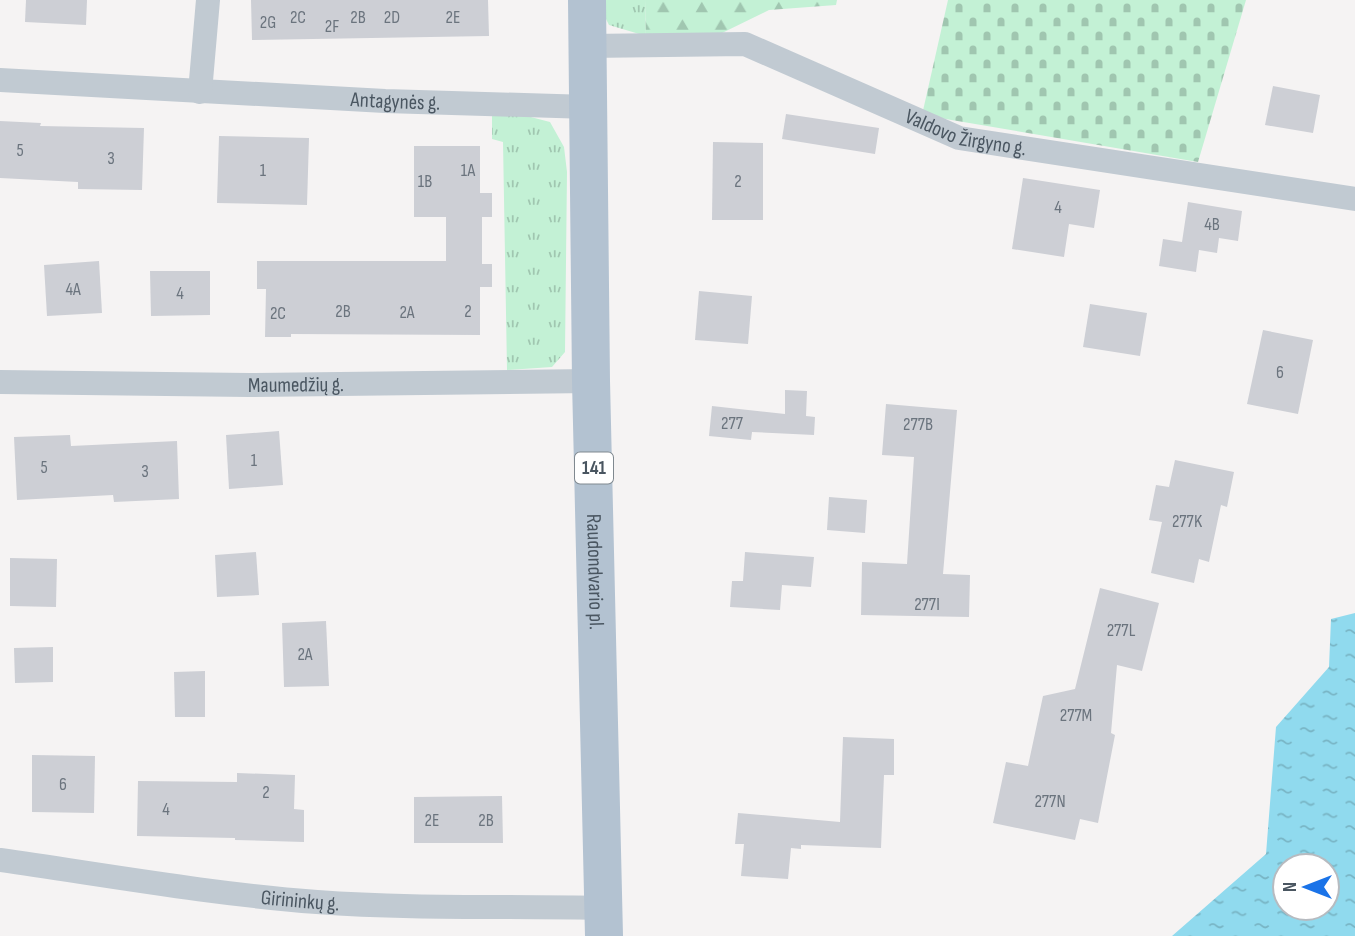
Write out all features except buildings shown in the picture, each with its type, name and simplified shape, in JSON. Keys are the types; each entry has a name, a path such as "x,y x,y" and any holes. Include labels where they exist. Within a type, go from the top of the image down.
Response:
{"main road":[{"name":"Raudondvario pl.","path":"587,0 591,381 604,922"}],"street":[{"path":"200,92 208,0"},
{"name":"Valdovo Žirgyno g.","path":"587,46 745,44 958,138 1355,198"},
{"name":"Antagynės g.","path":"0,80 385,102 589,107"},
{"name":"Maumedžių g.","path":"0,382 249,385 591,381"},
{"name":"Girininkų g.","path":"0,860 223,893 604,922"}],"green space":[{"path":"603,0 645,0 646,36 609,25 603,13"},
{"path":"645,0 837,0 836,5 769,10 722,33 646,36"},
{"path":"948,0 1246,0 1198,162 922,115"},
{"path":"492,115 523,115 550,122 564,147 567,172 565,352 552,367 507,370 503,142 492,139"}],"water":[{"path":"1355,613 1355,936 1172,936 1266,854 1276,727 1329,667 1331,619"}]}
